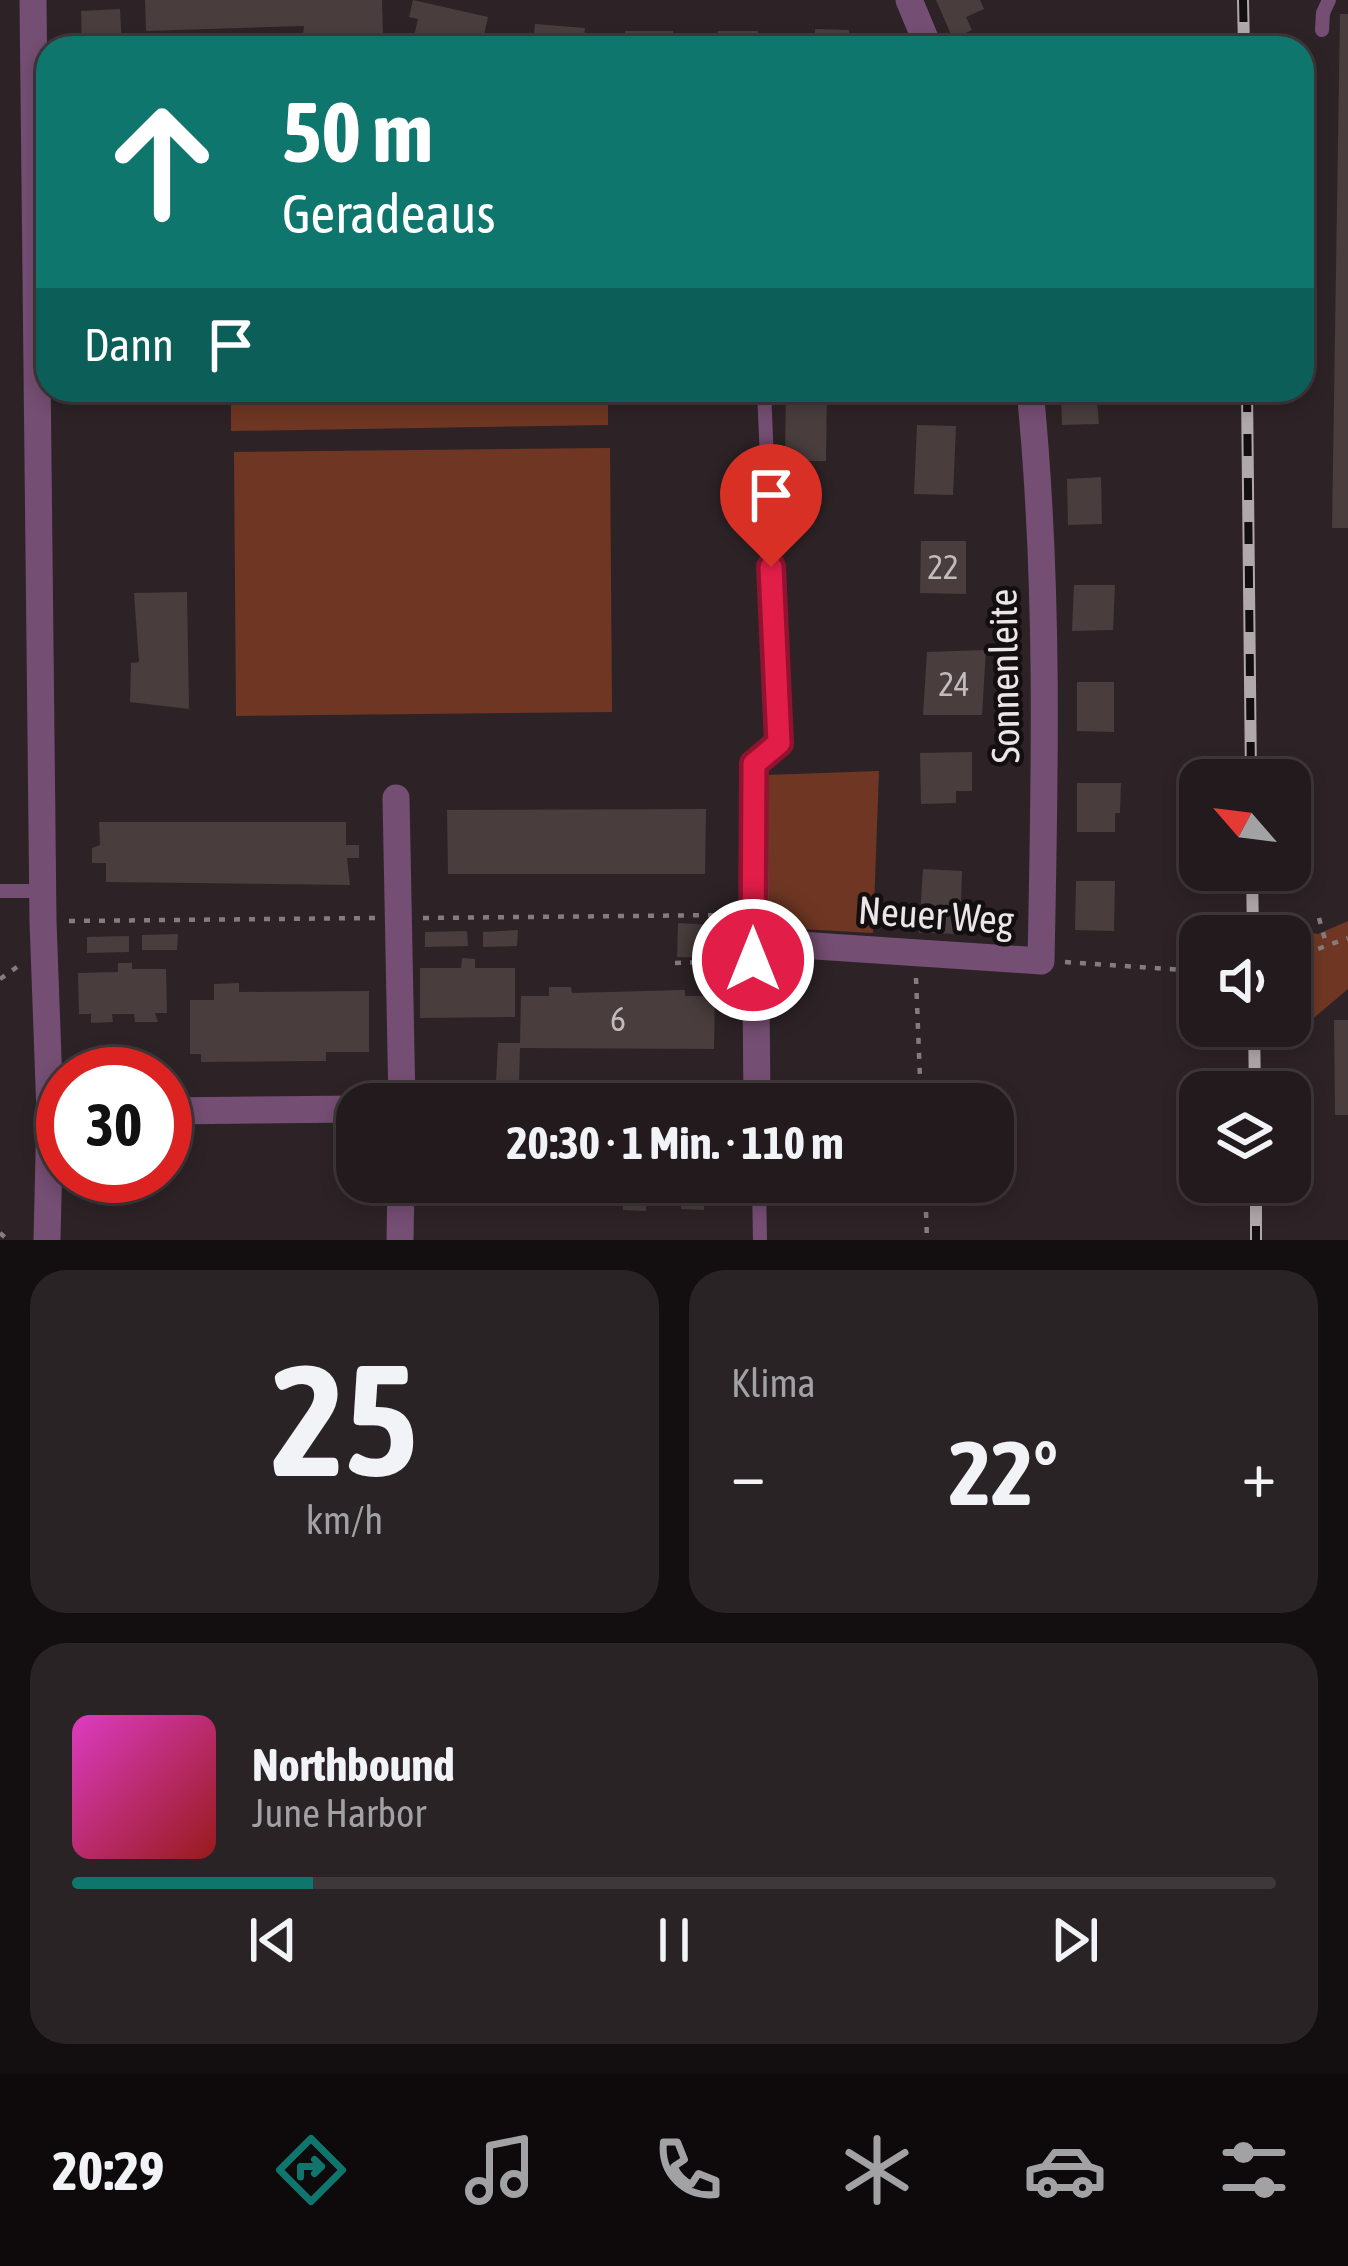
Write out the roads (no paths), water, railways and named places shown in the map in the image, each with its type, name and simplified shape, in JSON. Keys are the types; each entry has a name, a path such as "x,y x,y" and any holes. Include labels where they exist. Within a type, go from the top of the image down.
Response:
{"street":[{"path":"33,0 36,243"},
{"path":"909,0 924,36"},
{"path":"38,402 44,891 52,1047"},
{"name":"Sonnenleite","path":"1031,402 1046,719 1041,961"},
{"path":"754,764 756,1083"},
{"path":"396,798 401,1083"},
{"name":"Neuer Weg","path":"753,951 915,951 1041,961"},
{"path":"192,1111 336,1109"},
{"path":"47,1240 50,1203"},
{"path":"400,1240 401,1203"}],"lane":[{"path":"1322,30 1330,0"},
{"path":"754,764 779,743 765,402"},
{"path":"0,892 44,891"},
{"path":"759,1203 760,1240"}],"railway":[{"path":"1243,0 1244,36"},
{"path":"1247,402 1251,759"},
{"path":"1252,891 1253,915"},
{"path":"1254,1047 1255,1071"},
{"path":"1256,1203 1256,1240"}]}
